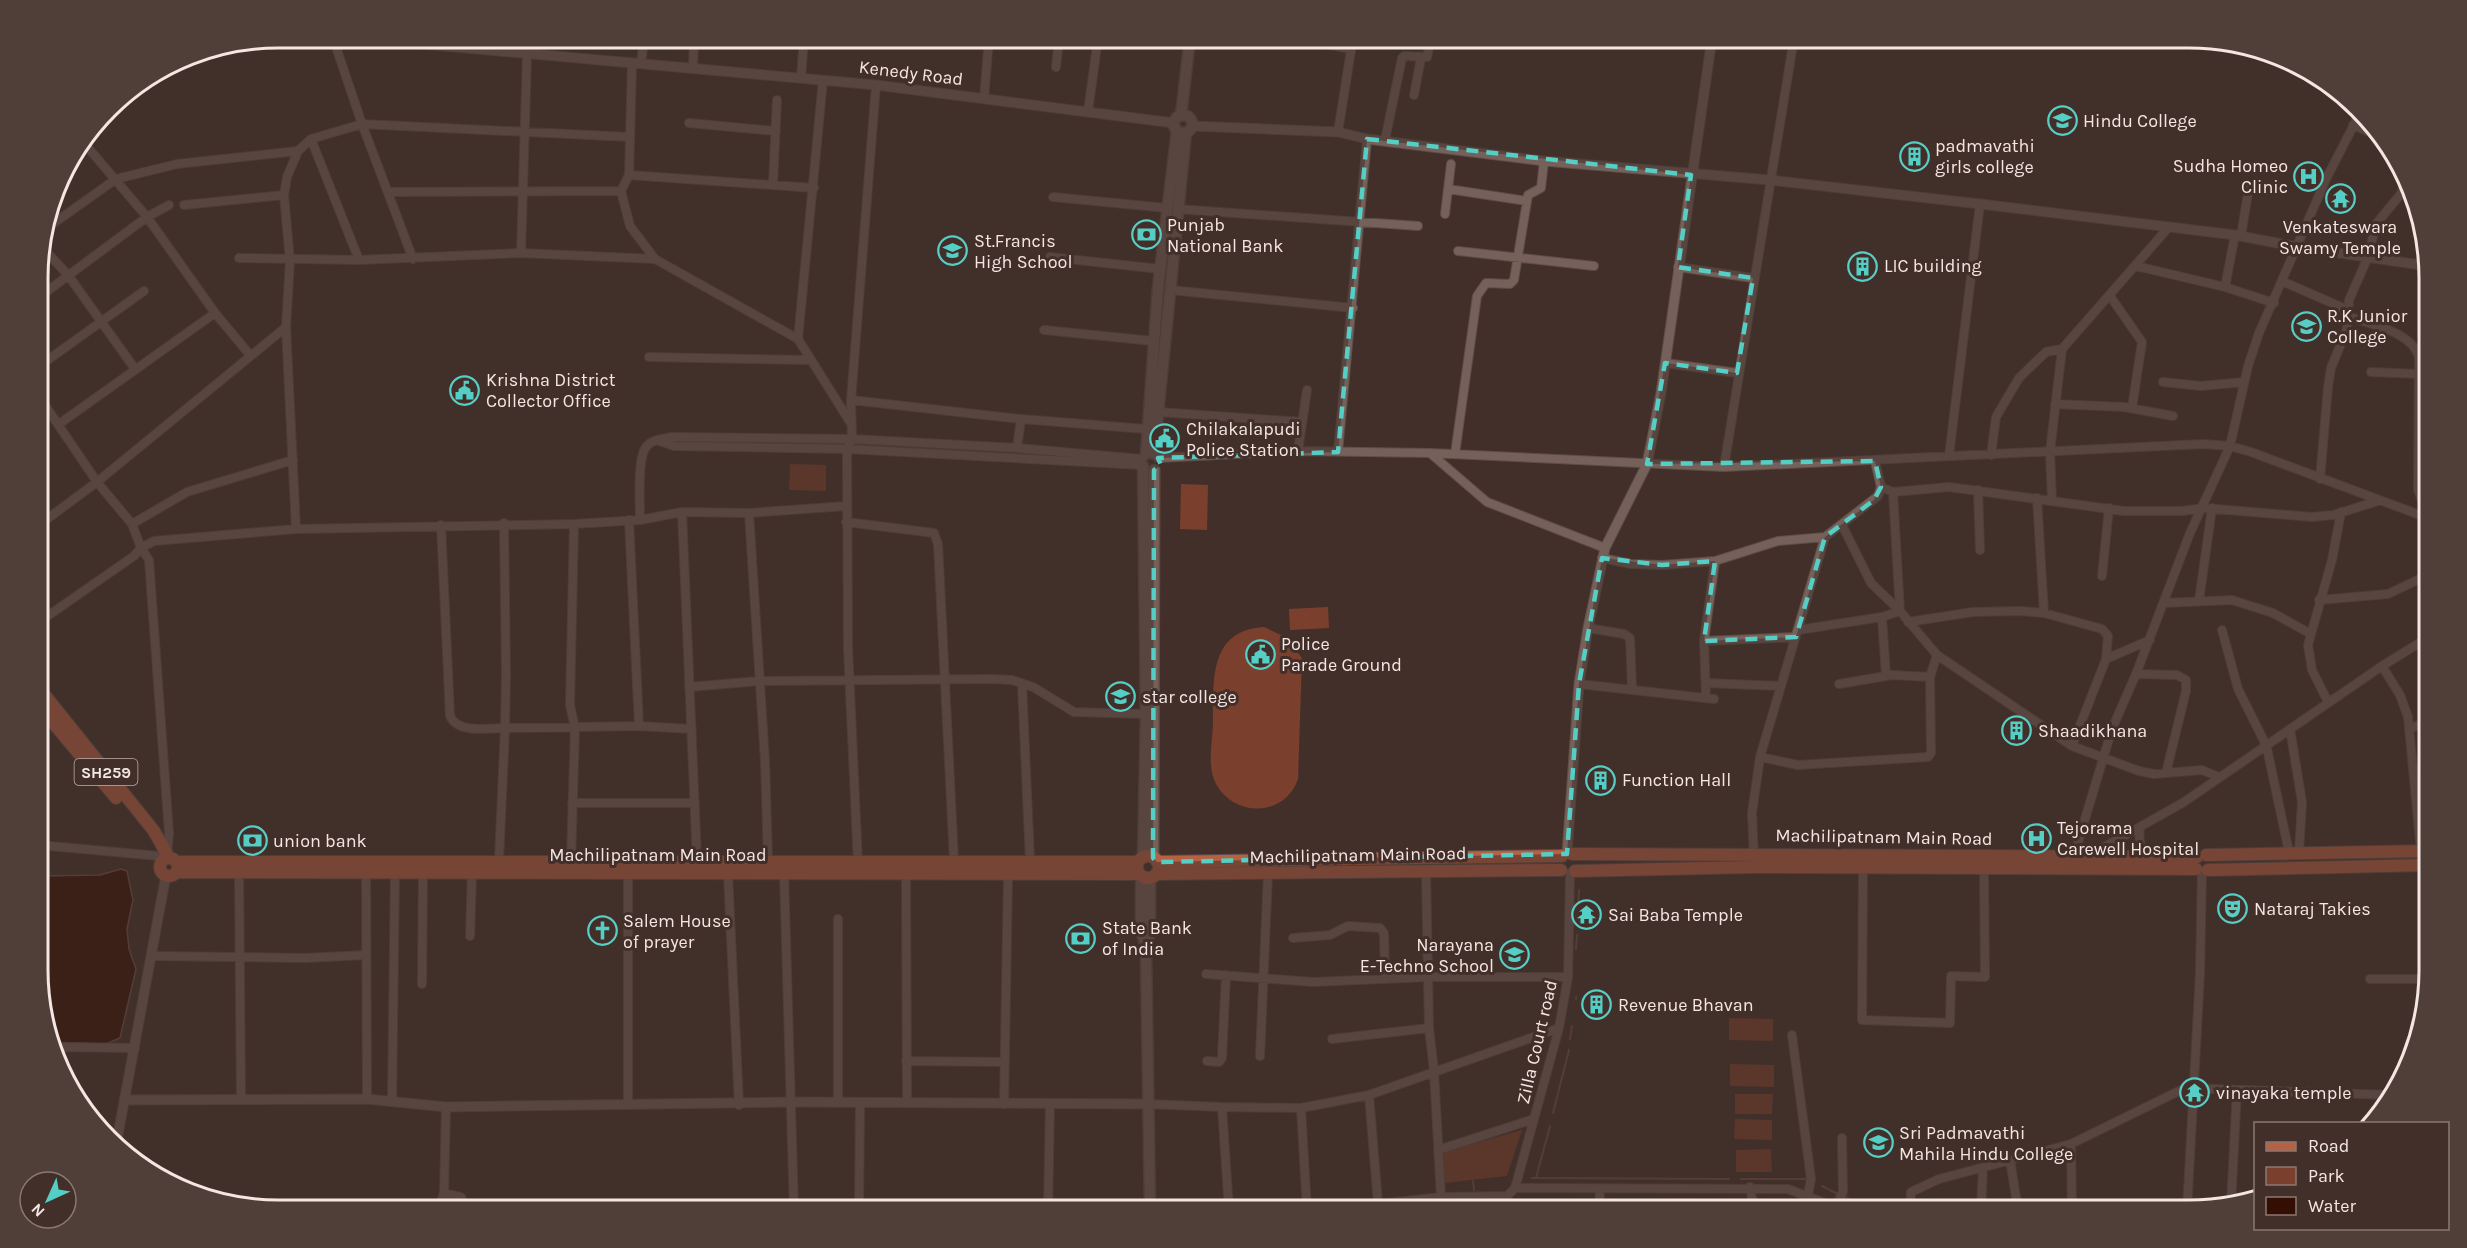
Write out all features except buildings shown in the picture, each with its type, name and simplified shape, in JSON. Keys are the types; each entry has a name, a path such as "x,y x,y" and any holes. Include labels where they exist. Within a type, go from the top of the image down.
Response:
{"main road":[{"path":"1150,1200 1146,950 1150,930 1147,868 1146,429 1160,269 1172,209 1189,48"},
{"path":"1147,459 1159,412 1170,290 1172,209"},
{"path":"1147,459 1159,464 1154,470 1147,868"},
{"name":"SH259","path":"48,699 154,831 168,863"},
{"name":"SH259","path":"48,718 148,835 168,863"},
{"name":"Machilipatnam Main Road","path":"168,863 307,867 366,872 728,874 784,873 954,860 1030,860 1268,874 1754,867 1984,870 2151,856 2202,864 2294,852 2419,851"},
{"path":"1567,855 1578,862 1569,871 1559,865 1567,855"},
{"name":"Machilipatnam Main Road","path":"168,863 239,872 307,867 499,860 768,860 858,866 906,873 1008,875 1147,868 1567,855 1984,856 2070,862 2419,865"}],"street":[{"path":"336,48 362,124 413,259"},
{"name":"Kenedy Road","path":"460,48 876,85 1182,126 1338,132 1367,139 1544,161 1770,180 1980,204 2238,236 2298,248 2419,265"},
{"path":"502,48 502,52"},
{"path":"641,48 637,64 629,175 621,191 630,226 656,260 798,339"},
{"path":"693,68 694,48"},
{"path":"801,78 803,48"},
{"path":"984,99 988,48"},
{"path":"1056,67 1058,48"},
{"path":"1088,112 1097,48"},
{"path":"1338,132 1351,49 1346,48"},
{"path":"1386,140 1402,58 1404,56 1421,58 1428,54 1429,48"},
{"path":"1567,855 1579,684 1588,628 1605,548 1647,464 1665,363 1710,48"},
{"path":"1724,467 1737,373 1792,48"},
{"path":"521,254 521,194 526,131 527,55"},
{"path":"1414,95 1421,58"},
{"path":"824,80 798,339 808,360 850,422"},
{"path":"858,866 849,680 847,449 852,439 851,400 876,85"},
{"path":"772,184 777,100"},
{"path":"2199,601 2208,508 2230,446 2244,382 2259,333 2356,120"},
{"path":"689,123 776,131"},
{"path":"296,529 286,327 290,261 285,195 287,177 298,151 311,139 362,124 630,137"},
{"path":"2353,125 2365,130"},
{"path":"311,139 359,260"},
{"path":"1338,452 1361,224 1367,139"},
{"path":"90,145 147,217 215,313 250,355"},
{"path":"55,222 116,179 177,164 298,151"},
{"path":"1455,454 1477,296 1486,283 1513,282 1519,258 1528,195 1540,188 1544,161"},
{"path":"1445,214 1451,164"},
{"path":"629,175 814,188"},
{"path":"2225,287 2248,187"},
{"path":"1448,189 1527,201"},
{"path":"388,192 521,194 621,191"},
{"path":"2320,479 2330,378 2349,314 2349,300 2368,257 2376,224 2402,192"},
{"path":"184,205 285,195"},
{"path":"1053,196 1172,209 1361,224 1418,226"},
{"path":"1949,456 1980,204"},
{"path":"48,290 147,217 169,205"},
{"path":"2052,500 2050,452 2062,349 2168,228"},
{"path":"1458,251 1594,266"},
{"path":"49,254 68,274 135,369"},
{"path":"239,258 290,261 521,254 656,260"},
{"path":"1050,257 1160,269"},
{"path":"2136,266 2225,287 2274,303"},
{"path":"1678,267 1753,278"},
{"path":"2284,282 2410,342 2417,349 2419,374 2418,490"},
{"path":"1170,290 1353,308"},
{"path":"48,360 144,291"},
{"path":"2110,296 2142,342 2132,408"},
{"path":"59,424 215,313"},
{"path":"48,518 97,482 286,327"},
{"path":"1044,330 1154,341"},
{"path":"1991,455 1996,417 2019,378 2046,352 2062,349"},
{"path":"649,357 808,360"},
{"path":"1665,363 1737,373"},
{"path":"2371,372 2419,374"},
{"path":"2163,382 2201,386 2244,382"},
{"path":"1298,451 1307,390"},
{"path":"851,400 1021,419 1146,429"},
{"path":"2055,404 2132,408 2173,416"},
{"path":"48,409 97,482 132,524 141,548 149,560 169,833 168,863 153,956 116,1134"},
{"path":"1159,412 1302,422"},
{"path":"1017,448 1021,419"},
{"path":"640,520 642,454 648,444 657,440 852,439 1017,448 1147,459"},
{"path":"657,440 674,446 1147,459 1298,451 1430,453 1724,467 2203,444 2230,446 2419,514"},
{"path":"1430,453 1487,502 1605,548"},
{"path":"132,524 187,492 293,460"},
{"path":"1602,558 1652,564 1715,561 1778,541 1825,537 1874,500 1881,487 1875,461"},
{"path":"1881,487 1893,492 1949,487 2109,508 2182,511 2208,508 2312,518 2341,512 2378,500"},
{"path":"1978,490 1980,550"},
{"path":"1893,492 1900,611"},
{"path":"2037,498 2044,613"},
{"path":"48,616 154,541 296,529 504,523 574,524 640,520 682,512 749,513 846,506"},
{"path":"2102,576 2109,508"},
{"path":"2070,862 2112,729 2150,640 2190,533 2208,508"},
{"path":"682,512 697,860"},
{"path":"2328,702 2312,670 2308,653 2309,633 2332,560 2341,512"},
{"path":"749,513 768,860"},
{"path":"629,520 639,726"},
{"path":"846,522 934,533 938,544 943,681 954,860"},
{"path":"499,860 507,674 503,613 504,523"},
{"path":"571,860 575,728 570,705 574,524"},
{"path":"441,525 450,717 453,723 461,727 639,726 692,729"},
{"path":"1842,525 1871,583 1900,611 1937,655 2072,746 2139,771 2166,773 2202,770 2219,777"},
{"path":"1754,867 1752,813 1760,757 1825,537"},
{"path":"1579,684 1710,698 1706,683 1704,641 1715,561"},
{"path":"2319,600 2388,594 2419,579"},
{"path":"2164,603 2232,600 2254,605 2309,633"},
{"path":"1704,641 1797,633 1882,617 1900,611"},
{"path":"1908,622 1973,612 2044,613 2102,629 2108,636 2106,659 2072,746"},
{"path":"1882,617 1886,676"},
{"path":"1588,628 1624,634 1630,638 1632,688"},
{"path":"2222,630 2238,688 2266,745 2294,852"},
{"path":"2106,659 2150,640"},
{"path":"2070,862 2184,802 2328,702 2419,643"},
{"path":"1760,757 1798,765 1928,757 1931,753 1930,677 1937,655"},
{"path":"2382,666 2405,706 2419,802"},
{"path":"1839,684 1909,674 1930,677"},
{"path":"2136,674 2177,675 2186,680 2186,691 2166,773"},
{"path":"689,687 759,681 992,679 1033,687 1074,712 1146,714"},
{"path":"1706,683 1781,686"},
{"path":"1022,684 1030,860"},
{"path":"2410,729 2419,725"},
{"path":"2290,729 2302,802 2294,852"},
{"path":"572,803 695,803"},
{"path":"2140,827 2138,839 2142,848 2151,856"},
{"path":"48,846 168,863"},
{"path":"1863,868 1862,1020 1950,1023 1951,976 1985,977 1984,856"},
{"path":"628,860 628,1104"},
{"path":"2188,1200 2202,864"},
{"name":"Zilla Court road","path":"1507,1196 1515,1188 1559,1028 1568,978 1569,871"},
{"path":"239,872 241,1100"},
{"path":"366,872 367,1099"},
{"path":"392,1102 395,872"},
{"path":"1426,872 1429,1028 1434,1071 1441,1197"},
{"path":"422,984 423,873"},
{"path":"470,936 472,873"},
{"path":"784,873 794,1200"},
{"path":"906,873 906,1103"},
{"path":"728,874 739,1105"},
{"path":"1260,1056 1268,874"},
{"path":"1004,1104 1008,875"},
{"path":"838,919 838,1103"},
{"path":"1293,938 1330,935 1348,926 1380,928 1384,933 1384,979"},
{"path":"153,956 305,958 366,955"},
{"path":"1206,974 1313,982 1428,977 1568,978"},
{"path":"1207,1061 1219,1062 1222,1058 1226,975"},
{"path":"2370,979 2419,979"},
{"path":"1332,1039 1429,1028"},
{"path":"124,1100 367,1099 446,1107 739,1105 792,1102 1148,1104 1301,1108 1370,1095 1559,1028"},
{"path":"1792,1035 1811,1179 1808,1196"},
{"path":"61,1047 135,1048"},
{"path":"906,1061 1005,1062"},
{"path":"1911,1200 1911,1192 1916,1188 2071,1144 2185,1088 2382,1095"},
{"path":"2231,1196 2237,1090"},
{"path":"1370,1095 1378,1200"},
{"path":"859,1200 860,1103"},
{"path":"1048,1200 1050,1103"},
{"path":"442,1200 446,1107"},
{"path":"1222,1107 1228,1200"},
{"path":"1301,1108 1306,1200"},
{"path":"1438,1150 1534,1119"},
{"path":"1842,1138 1842,1200"},
{"path":"2071,1144 2072,1200"},
{"path":"2010,1160 2016,1200"},
{"path":"1981,1200 1983,1168"},
{"path":"1750,1187 1752,1200"},
{"path":"1515,1188 1600,1190 1750,1187 1788,1189 1816,1200"},
{"path":"1600,1190 1600,1200"},
{"path":"444,1193 461,1197 462,1200"},
{"path":"1410,1200 1507,1196 1506,1200"}],"highlighted area":[{"path":"1367,139 1691,175 1678,267 1753,278 1737,373 1665,363 1647,464 1875,461 1881,487 1874,500 1825,537 1796,637 1704,641 1715,561 1662,565 1602,558 1579,684 1567,854 1157,862 1153,858 1154,470 1161,465 1158,458 1338,452"}],"green space":[{"path":"790,464 826,465 826,491 789,490"},
{"path":"1181,484 1208,485 1207,530 1180,529"},
{"path":"1328,607 1329,628 1290,630 1289,609"},
{"path":"1264,627 1287,638 1302,658 1298,779 1292,792 1282,801 1259,808 1235,803 1224,795 1213,777 1211,755 1213,692 1218,661 1223,648 1232,638 1245,631"},
{"path":"1729,1018 1773,1019 1773,1041 1729,1040"},
{"path":"1730,1064 1774,1065 1774,1087 1730,1086"},
{"path":"1735,1094 1773,1094 1772,1114 1735,1114"},
{"path":"1735,1119 1772,1120 1772,1140 1734,1139"},
{"path":"1522,1130 1507,1176 1444,1183 1444,1152"},
{"path":"1771,1149 1772,1172 1736,1172 1736,1150"}],"water":[{"path":"121,869 127,871 133,900 127,929 129,949 136,969 120,1038 106,1044 60,1042 52,1015 48,985 48,876 100,875"}],"waterway":[{"path":"1577,926 1579,890"},
{"path":"1576,949 1577,935"},
{"path":"1570,1039 1572,1026"},
{"path":"1553,1113 1569,1050"},
{"path":"1536,1178 1550,1126"},
{"path":"1532,1178 1729,1179"},
{"path":"1741,1179 1807,1179"},
{"path":"1473,1181 1474,1190"},
{"path":"1822,1186 1828,1189"},
{"path":"1830,1190 1838,1194"},
{"path":"1835,1200 1837,1193"},
{"path":"1845,1197 1851,1200"}],"place":[{"name":"Hindu College","path":"2062,121"},
{"name":"padmavathi girls college","path":"1914,156"},
{"name":"Sudha Homeo Clinic","path":"2309,176"},
{"name":"Venkateswara Swamy Temple","path":"2340,198"},
{"name":"Punjab National Bank","path":"1146,235"},
{"name":"St.Francis High School","path":"953,251"},
{"name":"LIC building","path":"1863,266"},
{"name":"R.K Junior College","path":"2306,326"},
{"name":"Krishna District Collector Office","path":"465,390"},
{"name":"Chilakalapudi Police Station","path":"1165,439"},
{"name":"Police Parade Ground","path":"1260,654"},
{"name":"star college","path":"1121,697"},
{"name":"Shaadikhana","path":"2017,731"},
{"name":"Function Hall","path":"1601,780"},
{"name":"Tejorama Carewell Hospital","path":"2036,838"},
{"name":"union bank","path":"252,841"},
{"name":"Nataraj Takies","path":"2233,909"},
{"name":"Sai Baba Temple","path":"1587,915"},
{"name":"Salem House of prayer","path":"602,931"},
{"name":"State Bank of India","path":"1081,938"},
{"name":"Narayana E-Techno School","path":"1515,955"},
{"name":"Revenue Bhavan","path":"1597,1005"},
{"name":"vinayaka temple","path":"2195,1093"},
{"name":"Sri Padmavathi Mahila Hindu College","path":"1878,1143"}]}
